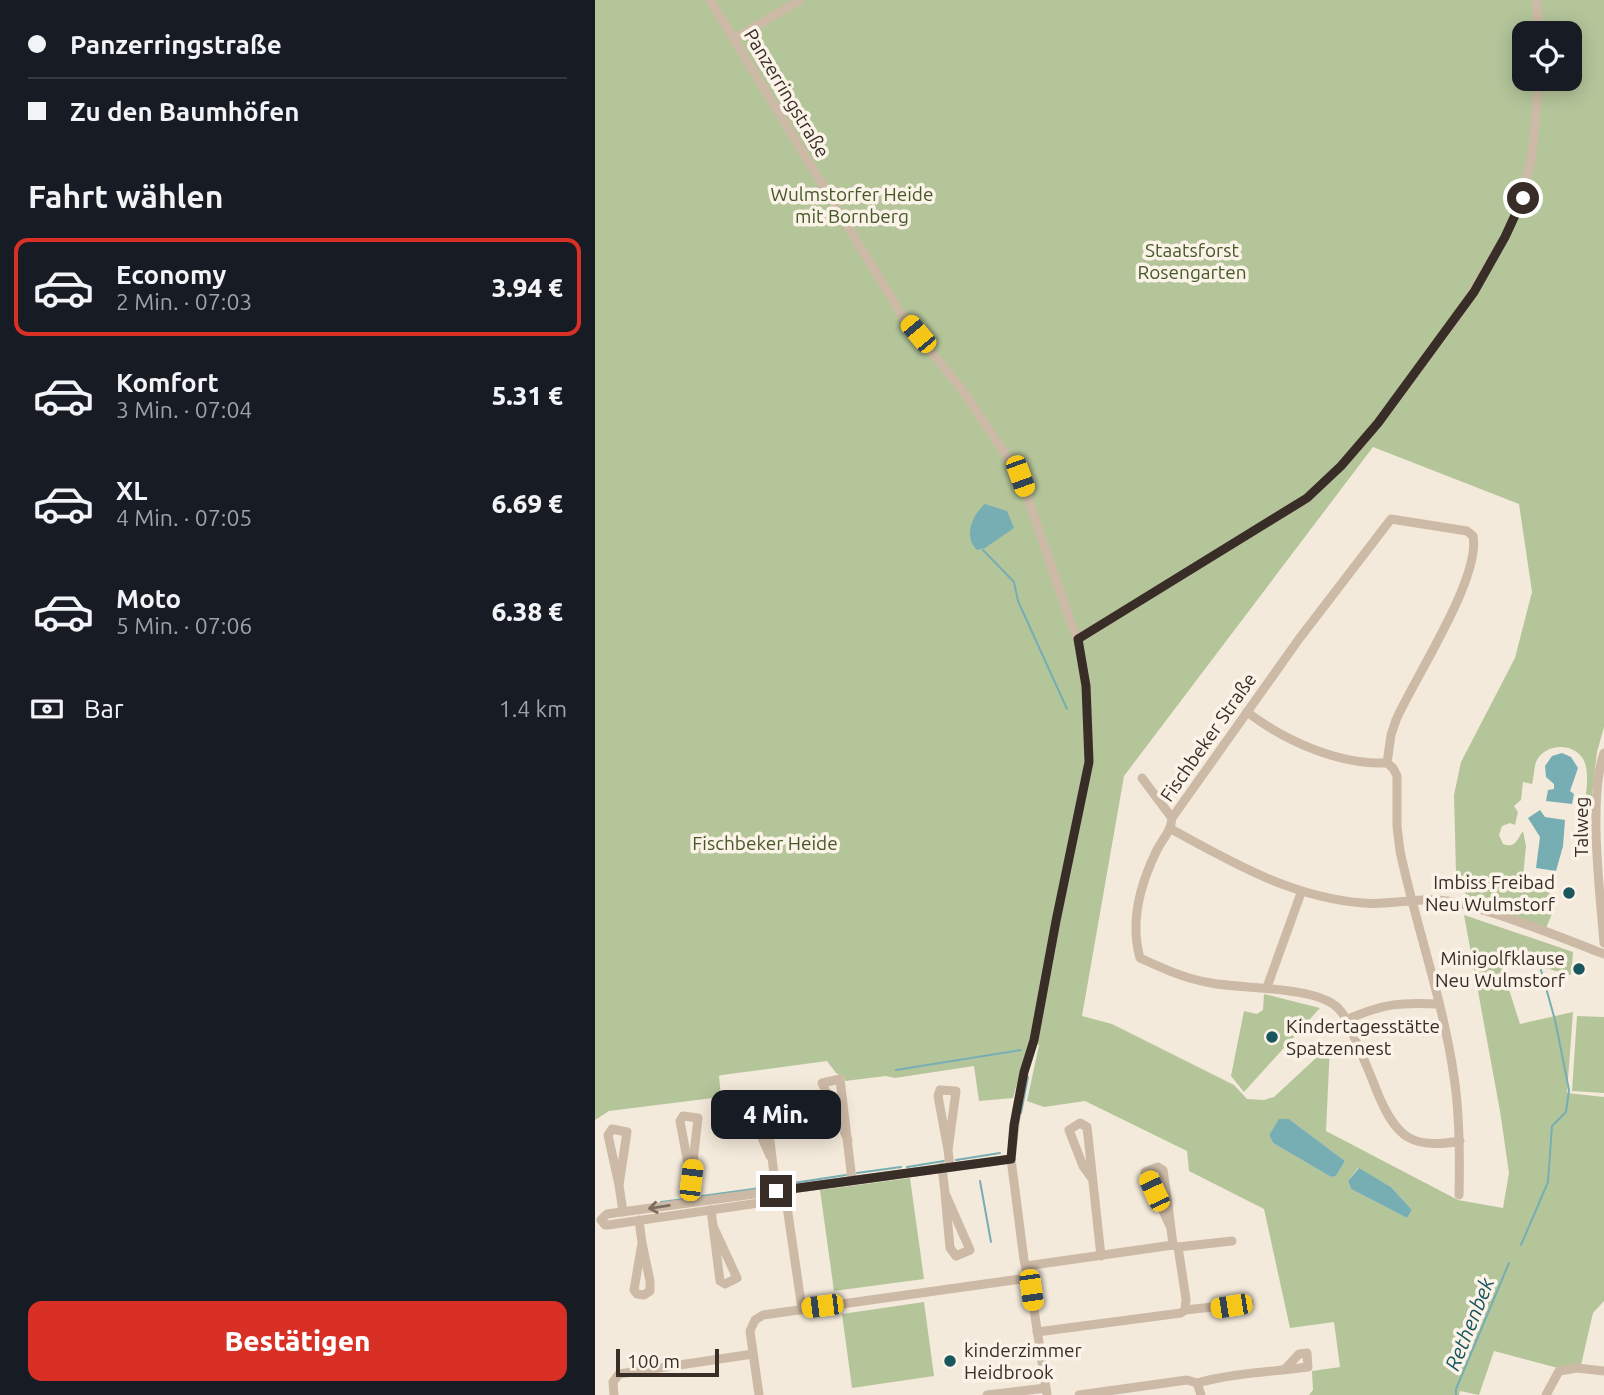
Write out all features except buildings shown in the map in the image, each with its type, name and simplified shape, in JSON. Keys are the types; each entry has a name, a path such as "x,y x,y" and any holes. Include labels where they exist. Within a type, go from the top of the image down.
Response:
{"street":[{"name":"Panzerringstraße","path":"710,0 904,317 963,391 1020,476 1078,639 1086,686 1089,762 1034,1040 1024,1072 1015,1118 1011,1159 1047,1392"},
{"path":"734,39 800,0"},
{"path":"1537,0 1538,21"},
{"path":"1078,639 1307,498 1341,466 1378,423 1457,317 1505,237 1523,198 1532,156 1538,91"},
{"name":"Fischbeker Straße","path":"1267,987 1199,981 1175,975 1140,958 1135,940 1139,896 1151,862 1171,829 1172,818 1299,639 1391,519 1467,531 1473,536 1475,545 1471,568 1396,720 1387,763"},
{"path":"1247,712 1280,734 1309,746 1354,760 1374,764 1387,763 1397,776 1397,826 1408,888 1414,902 1439,1004 1454,1078 1460,1141 1459,1195"},
{"name":"Talweg","path":"1604,753 1598,779 1597,827 1604,943"},
{"path":"1142,778 1172,818"},
{"path":"1171,829 1249,870 1301,893 1367,904 1450,901 1604,954"},
{"path":"1301,893 1267,987 1321,999 1335,1005 1348,1019 1384,1109 1404,1135 1427,1144 1460,1141"},
{"path":"1348,1019 1369,1010 1402,1002 1439,1004"},
{"path":"848,1140 822,1083 840,1079 848,1140 852,1180"},
{"path":"945,1193 970,1250 957,1255 950,1248 945,1193 956,1091 940,1090 938,1096 948,1150"},
{"path":"770,1156 765,1099 759,1096 746,1101 770,1156 782,1193 802,1309"},
{"path":"691,1180 698,1118 683,1116 680,1121 694,1201"},
{"path":"1091,1177 1083,1167 1069,1130 1080,1123 1087,1127 1101,1256"},
{"path":"619,1185 627,1132 612,1129 608,1135 623,1212"},
{"path":"782,1193 694,1201 604,1215 602,1222 608,1225 711,1210 852,1180 1011,1159"},
{"path":"1171,1228 1145,1172 1158,1167 1163,1170 1171,1228 1186,1299 1185,1310"},
{"path":"711,1210 713,1226 720,1281 725,1284 737,1278 713,1226"},
{"path":"639,1220 650,1280 650,1289 644,1295 634,1290 642,1242"},
{"path":"1026,1266 1232,1241"},
{"path":"759,1395 751,1328 757,1317 1028,1278"},
{"path":"1037,1332 1249,1303"},
{"path":"614,1395 613,1382 619,1374 753,1354"},
{"path":"1546,1395 1559,1371 1577,1368 1604,1371"},
{"path":"1079,1395 1284,1370"},
{"path":"1197,1382 1201,1395"},
{"path":"987,1395 1047,1392"}],"green space":[{"path":"595,0 1604,0 1604,727 1597,752 1590,813 1584,811 1587,778 1583,759 1571,749 1555,748 1547,750 1536,762 1532,784 1523,782 1521,800 1514,806 1518,812 1515,825 1510,823 1502,826 1499,835 1503,844 1511,845 1523,831 1526,846 1523,877 1551,882 1549,898 1554,909 1546,928 1468,899 1456,873 1454,795 1461,762 1515,658 1532,592 1519,504 1373,447 1124,776 1082,1016 1112,1024 1234,1085 1247,1099 1264,1100 1274,1097 1330,1045 1326,1131 1458,1200 1503,1208 1509,1173 1464,915 1573,952 1571,975 1537,966 1526,948 1499,958 1520,1024 1573,1012 1567,1093 1604,1097 1604,1301 1593,1313 1581,1365 1558,1368 1494,1351 1479,1395 1460,1391 1459,1395 1309,1395 1313,1390 1312,1371 1340,1367 1334,1322 1290,1328 1264,1209 1189,1171 1187,1151 1085,1101 1044,1107 1027,1101 1039,1045 1029,1041 1013,1098 979,1101 974,1066 895,1078 886,1076 845,1081 827,1061 719,1076 721,1097 609,1111 595,1120","holes":["965,389 1022,475 1083,650 1092,727 1089,729 1081,651 1020,476 963,391","1289,1119 1345,1161 1336,1176 1331,1177 1273,1143 1269,1135 1279,1120","1358,1168 1391,1187 1412,1210 1407,1218 1351,1189 1348,1181"]},
{"path":"1264,994 1320,1008 1244,1092 1231,1076 1244,1011 1257,1014 1263,1010"},
{"path":"1577,1016 1604,1017 1604,1093 1572,1091"},
{"path":"910,1178 924,1279 834,1291 820,1190"},
{"path":"924,1302 934,1376 852,1388 842,1314"}],"water":[{"path":"985,504 1007,511 1014,528 985,548 977,550 971,539 971,526 976,514"},
{"path":"1562,753 1571,757 1578,768 1570,791 1574,794 1572,804 1546,801 1548,790 1554,789 1554,784 1546,777 1545,766 1552,756"},
{"path":"1540,810 1545,817 1565,820 1563,846 1556,871 1536,868 1540,837 1528,818"},
{"path":"1279,1119 1289,1119 1345,1161 1336,1176 1331,1177 1273,1143 1269,1135"},
{"path":"1359,1168 1391,1187 1412,1210 1407,1218 1351,1189 1348,1181"}],"waterway":[{"path":"983,550 1014,582 1018,601 1067,709"},
{"name":"Rethenbek","path":"1521,1245 1548,1182 1552,1126 1566,1112 1569,1090 1555,1020 1541,970"},
{"path":"896,1070 1021,1050"},
{"path":"1021,1113 1028,1077"},
{"path":"956,1160 1000,1153"},
{"path":"907,1167 944,1161"},
{"path":"857,1173 901,1167"},
{"path":"780,1185 846,1175"},
{"path":"980,1181 991,1242"},
{"path":"702,1196 767,1187"},
{"path":"661,1202 684,1199"},
{"name":"Rethenbek","path":"1456,1395 1456,1389 1509,1263"}],"place":[{"name":"Imbiss Freibad Neu Wulmstorf","path":"1569,893"},
{"name":"Minigolfklause Neu Wulmstorf","path":"1579,969"},
{"name":"Kindertagesstätte Spatzennest","path":"1272,1037"},
{"name":"kinderzimmer Heidbrook","path":"950,1361"}],"route":[{"path":"776,1191 1011,1159 1024,1072 1034,1040 1089,762 1086,686 1078,639 1307,498 1341,466 1378,423 1474,292 1523,198"}],"park label":[{"name":"Wulmstorfer Heide mit Bornberg","path":"852,205"},
{"name":"Staatsforst Rosengarten","path":"1192,261"},
{"name":"Fischbeker Heide","path":"765,843"}]}
